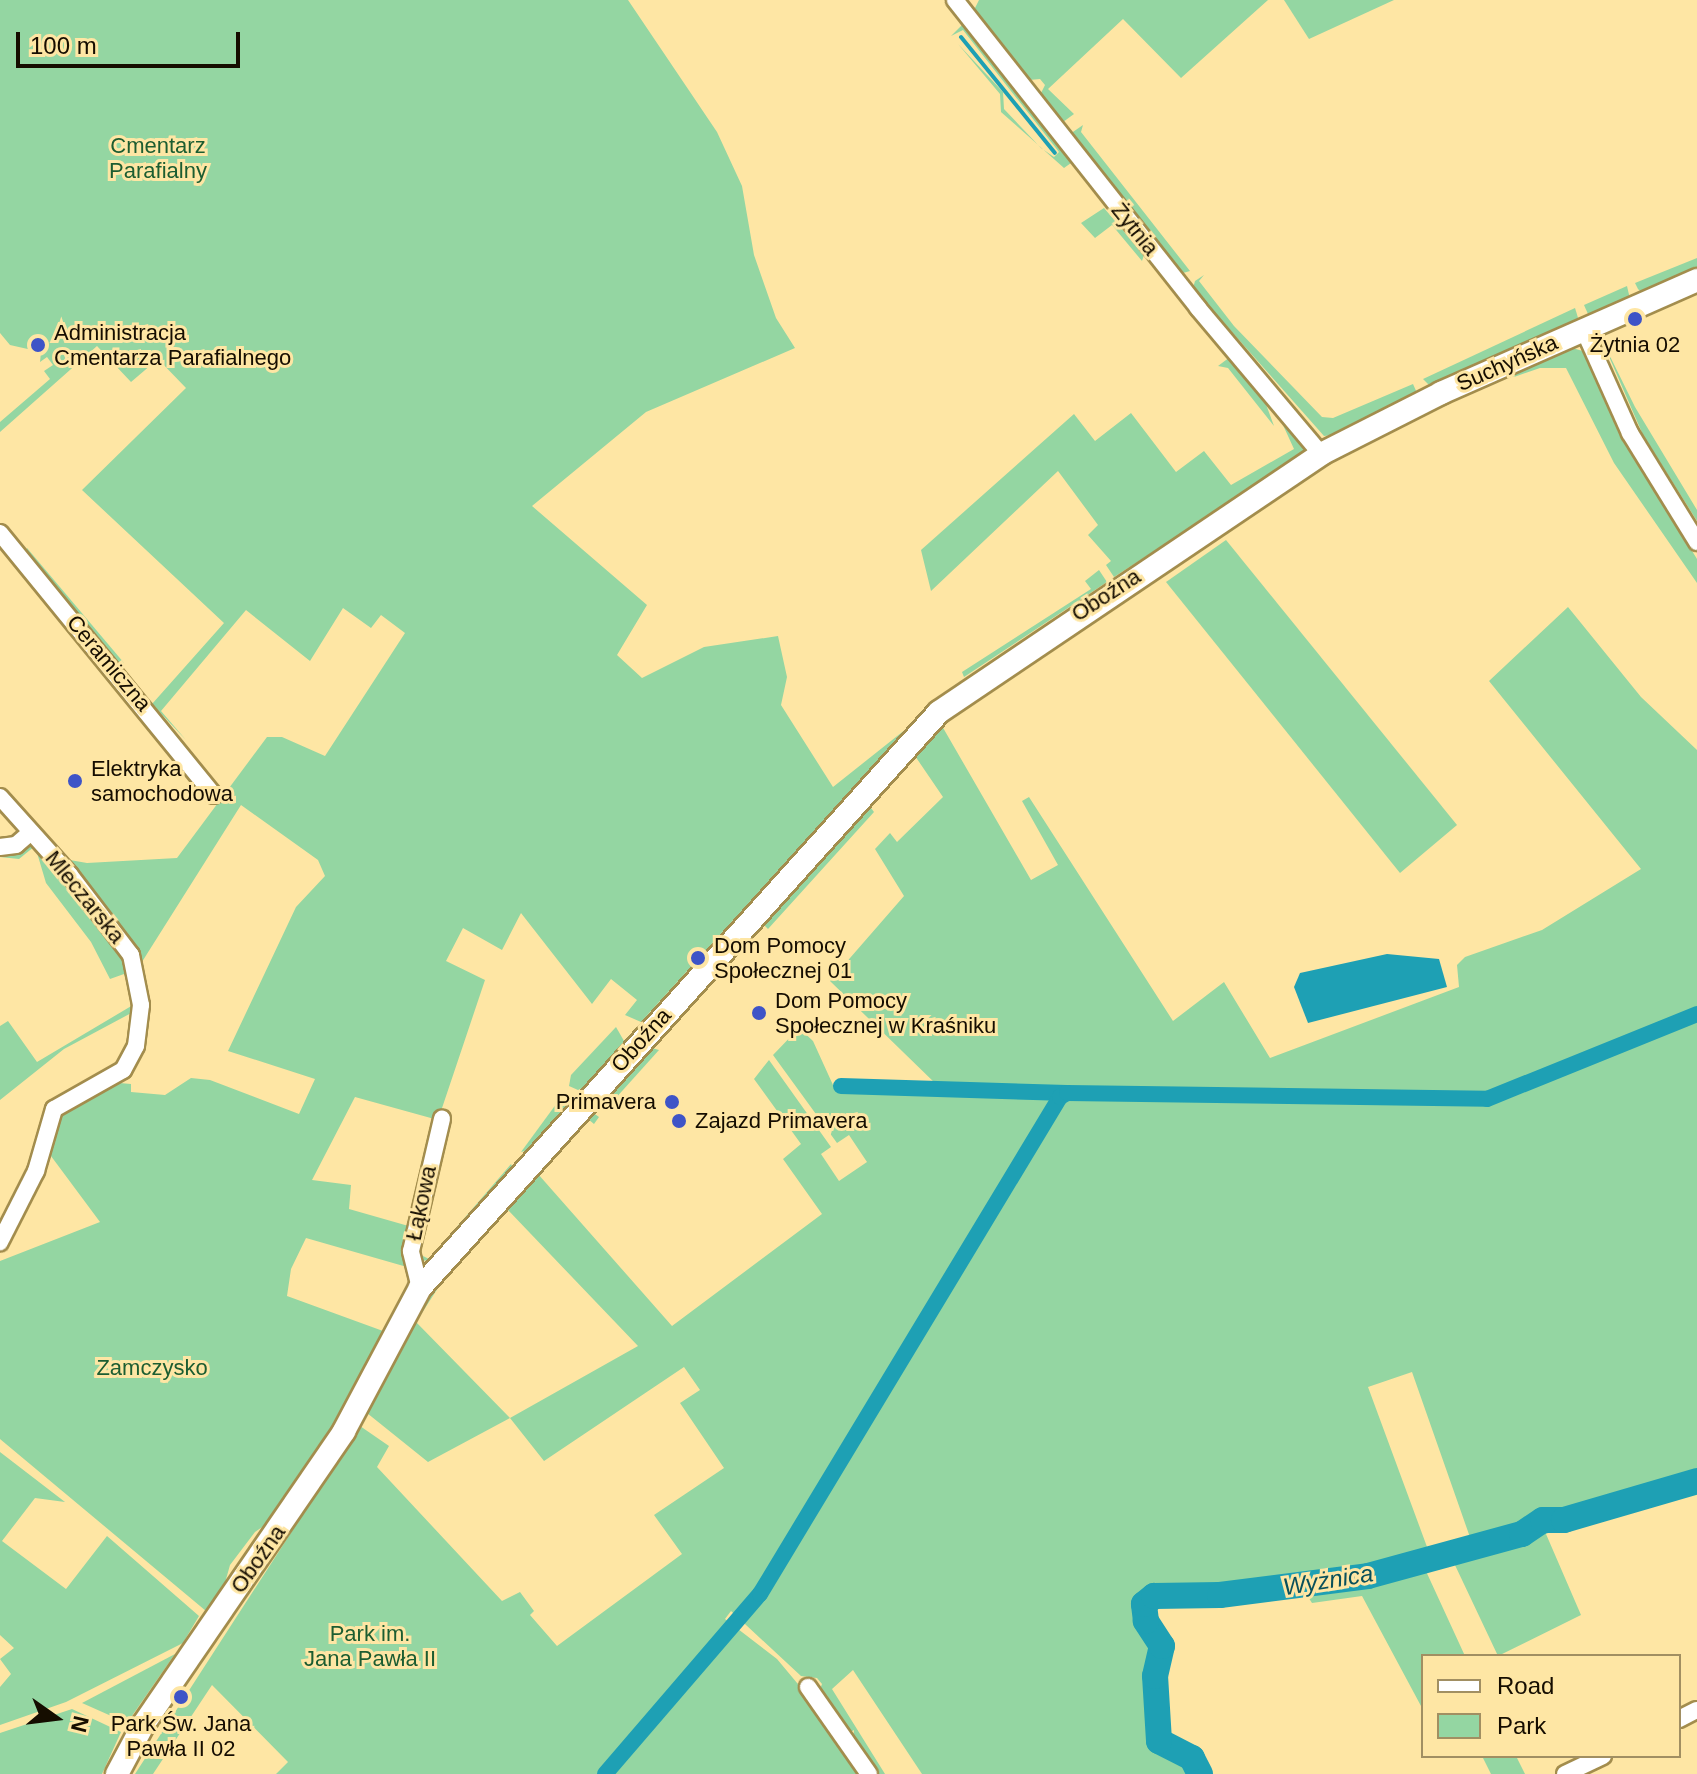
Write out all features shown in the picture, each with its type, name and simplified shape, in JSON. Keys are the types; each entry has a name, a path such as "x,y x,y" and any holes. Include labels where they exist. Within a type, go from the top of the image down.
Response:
{"street":[{"name":"Żytnia","path":"955,0 1198,308 1321,454"},
{"name":"Suchyńska","path":"1321,454 1583,328 1697,280"},
{"path":"1583,328 1630,433 1697,542"},
{"name":"Oboźna","path":"117,1774 143,1725 344,1431 420,1288 939,712 1321,454"},
{"name":"Ceramiczna","path":"0,533 214,795"},
{"name":"Mleczarska","path":"0,797 70,875 131,955 141,1022 123,1070 54,1109 36,1171 0,1242"},
{"path":"0,847 16,845 30,833"},
{"name":"Łąkowa","path":"420,1288 411,1251 442,1119"},
{"path":"808,1687 869,1774"},
{"path":"1565,1774 1599,1758"}],"green space":[{"path":"0,0 628,0 717,132 742,186 754,255 776,318 795,348 646,412 532,506 647,605 617,655 642,678 704,647 778,636 787,677 781,705 833,787 906,729 641,1022 625,1015 637,1000 611,979 592,1004 521,913 502,950 463,928 446,961 485,980 438,1120 355,1097 312,1180 351,1185 349,1209 412,1227 407,1267 306,1238 291,1269 287,1296 383,1331 328,1437 268,1523 255,1532 230,1565 223,1590 206,1611 0,1439 0,1261 100,1222 48,1152 55,1116 108,1082 131,1084 131,1092 165,1095 191,1078 210,1080 299,1114 315,1079 228,1051 296,907 325,876 318,860 241,805 140,965 64,859 87,863 177,858 267,737 282,737 325,756 405,633 381,615 371,628 343,608 310,661 246,610 161,711 186,740 152,704 224,623 82,490 186,388 158,359 131,382 97,346 0,432 0,422 50,379 44,371 53,365 47,357 40,362 41,352 10,345 0,333"},
{"path":"979,0 1268,0 1181,78 1123,19 1048,89 1074,114 1063,122 1040,95 1045,85 1040,79 1029,80 974,10"},
{"path":"1284,0 1394,0 1309,39"},
{"path":"962,25 1071,163 1064,168 1043,150 1054,157 1059,152 963,30 951,36"},
{"path":"958,44 1003,92 1004,109 1038,145 1001,112 1000,94"},
{"path":"1083,125 1081,132 1190,271 1183,273 1070,134"},
{"path":"1104,208 1144,255 1142,261 1112,225 1095,238 1081,223"},
{"path":"1697,258 1697,270 1642,293 1635,283"},
{"path":"1204,275 1199,281 1234,326 1322,417 1333,418 1413,384 1417,393 1342,434 1324,436 1193,288 1195,281"},
{"path":"1627,286 1630,299 1588,314 1584,305"},
{"path":"1575,308 1579,321 1431,387 1423,379"},
{"path":"1601,338 1635,407 1697,510 1697,521 1643,435"},
{"path":"1569,347 1586,352 1623,438 1697,559 1697,583 1614,463 1566,368 1540,368 1514,377 1512,373"},
{"path":"1230,357 1264,399 1274,426 1228,368 1218,366"},
{"path":"1277,412 1304,446 1302,456 1114,577 1106,565 1111,561 1088,535 1098,525 1058,471 931,591 921,550 1074,414 1095,441 1131,413 1176,472 1204,451 1231,485 1294,449"},
{"path":"1226,540 1457,825 1400,873 1166,582"},
{"path":"27,548 124,663 120,666 25,552"},
{"path":"1099,570 1107,582 964,677 962,672 1091,589 1085,581"},
{"name":"Park im. Jana Pawła II","path":"1568,607 1641,697 1697,750 1697,1008 1528,1083 1697,1019 1697,1485 1598,1511 1546,1534 1581,1615 1497,1654 1454,1563 1425,1569 1464,1654 1421,1654 1421,1706 1362,1596 1312,1603 1303,1589 1154,1596 1144,1604 1146,1621 1162,1646 1155,1677 1159,1741 1192,1758 1200,1774 922,1774 853,1670 832,1689 885,1774 874,1774 853,1739 854,1730 849,1733 819,1692 822,1684 817,1678 801,1676 731,1611 725,1619 777,1659 843,1738 865,1774 276,1774 288,1762 212,1685 153,1774 135,1774 360,1426 389,1446 377,1467 502,1601 520,1592 534,1611 530,1615 557,1646 682,1554 654,1515 724,1468 680,1403 700,1390 684,1367 544,1461 510,1418 638,1346 507,1209 460,1259 592,1112 599,1117 594,1124 588,1119 538,1174 672,1326 822,1214 783,1159 801,1144 754,1079 769,1060 831,1147 821,1154 839,1181 867,1162 849,1135 837,1143 773,1055 799,1028 813,1041 833,1085 938,1086 830,981 904,896 875,849 890,833 897,842 943,797 913,753 942,726 1031,880 1058,865 1022,801 1029,797 1173,1021 1224,982 1270,1058 1459,987 1457,965 1465,957 1542,930 1641,869 1489,681","holes":["1412,1372 1472,1543 1430,1555 1368,1387"]},
{"path":"913,753 868,804 874,812 768,929 764,925 767,914"},
{"path":"33,843 127,960 130,991 124,974 110,979 91,942 46,883 35,846 19,859 0,857 0,852"},
{"path":"133,1005 135,1011 64,1049 0,1100 0,1026 8,1021 37,1062"},
{"path":"616,1027 624,1041 614,1056 588,1085 578,1090 569,1086 571,1075"},
{"path":"652,1048 659,1050 614,1100 610,1091"},
{"path":"565,1092 574,1100 532,1149 521,1152"},
{"path":"511,1164 513,1168 430,1260 421,1261 413,1251 429,1259"},
{"path":"449,1271 416,1322 510,1418 428,1462 367,1413 420,1308"},
{"path":"0,1452 65,1502 35,1498 2,1541 66,1589 107,1536 199,1616 183,1643 66,1702 0,1725 0,1687 11,1674 0,1659 14,1648 0,1635"},
{"path":"175,1654 127,1723 82,1703"},
{"path":"72,1709 121,1732 102,1774 0,1774 0,1733"},
{"path":"1483,1758 1517,1758 1525,1774 1491,1774"}],"water":[{"path":"1387,954 1439,959 1447,987 1308,1023 1294,987 1300,973"}],"waterway":[{"path":"961,37 1055,153"},
{"path":"605,1774 760,1594 1060,1097 1067,1093 1487,1099 1697,1014"},
{"path":"841,1086 1067,1093"},
{"name":"Wyżnica","path":"1200,1774 1192,1758 1159,1741 1155,1676 1162,1646 1146,1621 1144,1604 1154,1596 1220,1595 1368,1576 1522,1534 1543,1520 1564,1520 1697,1481"}],"place":[{"name":"Żytnia 02","path":"1635,319"},
{"name":"Administracja Cmentarza Parafialnego","path":"38,345"},
{"name":"Elektryka samochodowa","path":"75,781"},
{"name":"Dom Pomocy Społecznej 01","path":"698,958"},
{"name":"Dom Pomocy Społecznej w Kraśniku","path":"759,1013"},
{"name":"Primavera","path":"672,1102"},
{"name":"Zajazd Primavera","path":"679,1121"},
{"name":"Park Św. Jana Pawła II 02","path":"181,1697"}],"park label":[{"name":"Cmentarz Parafialny","path":"158,158"},
{"name":"Zamczysko","path":"152,1368"}]}
